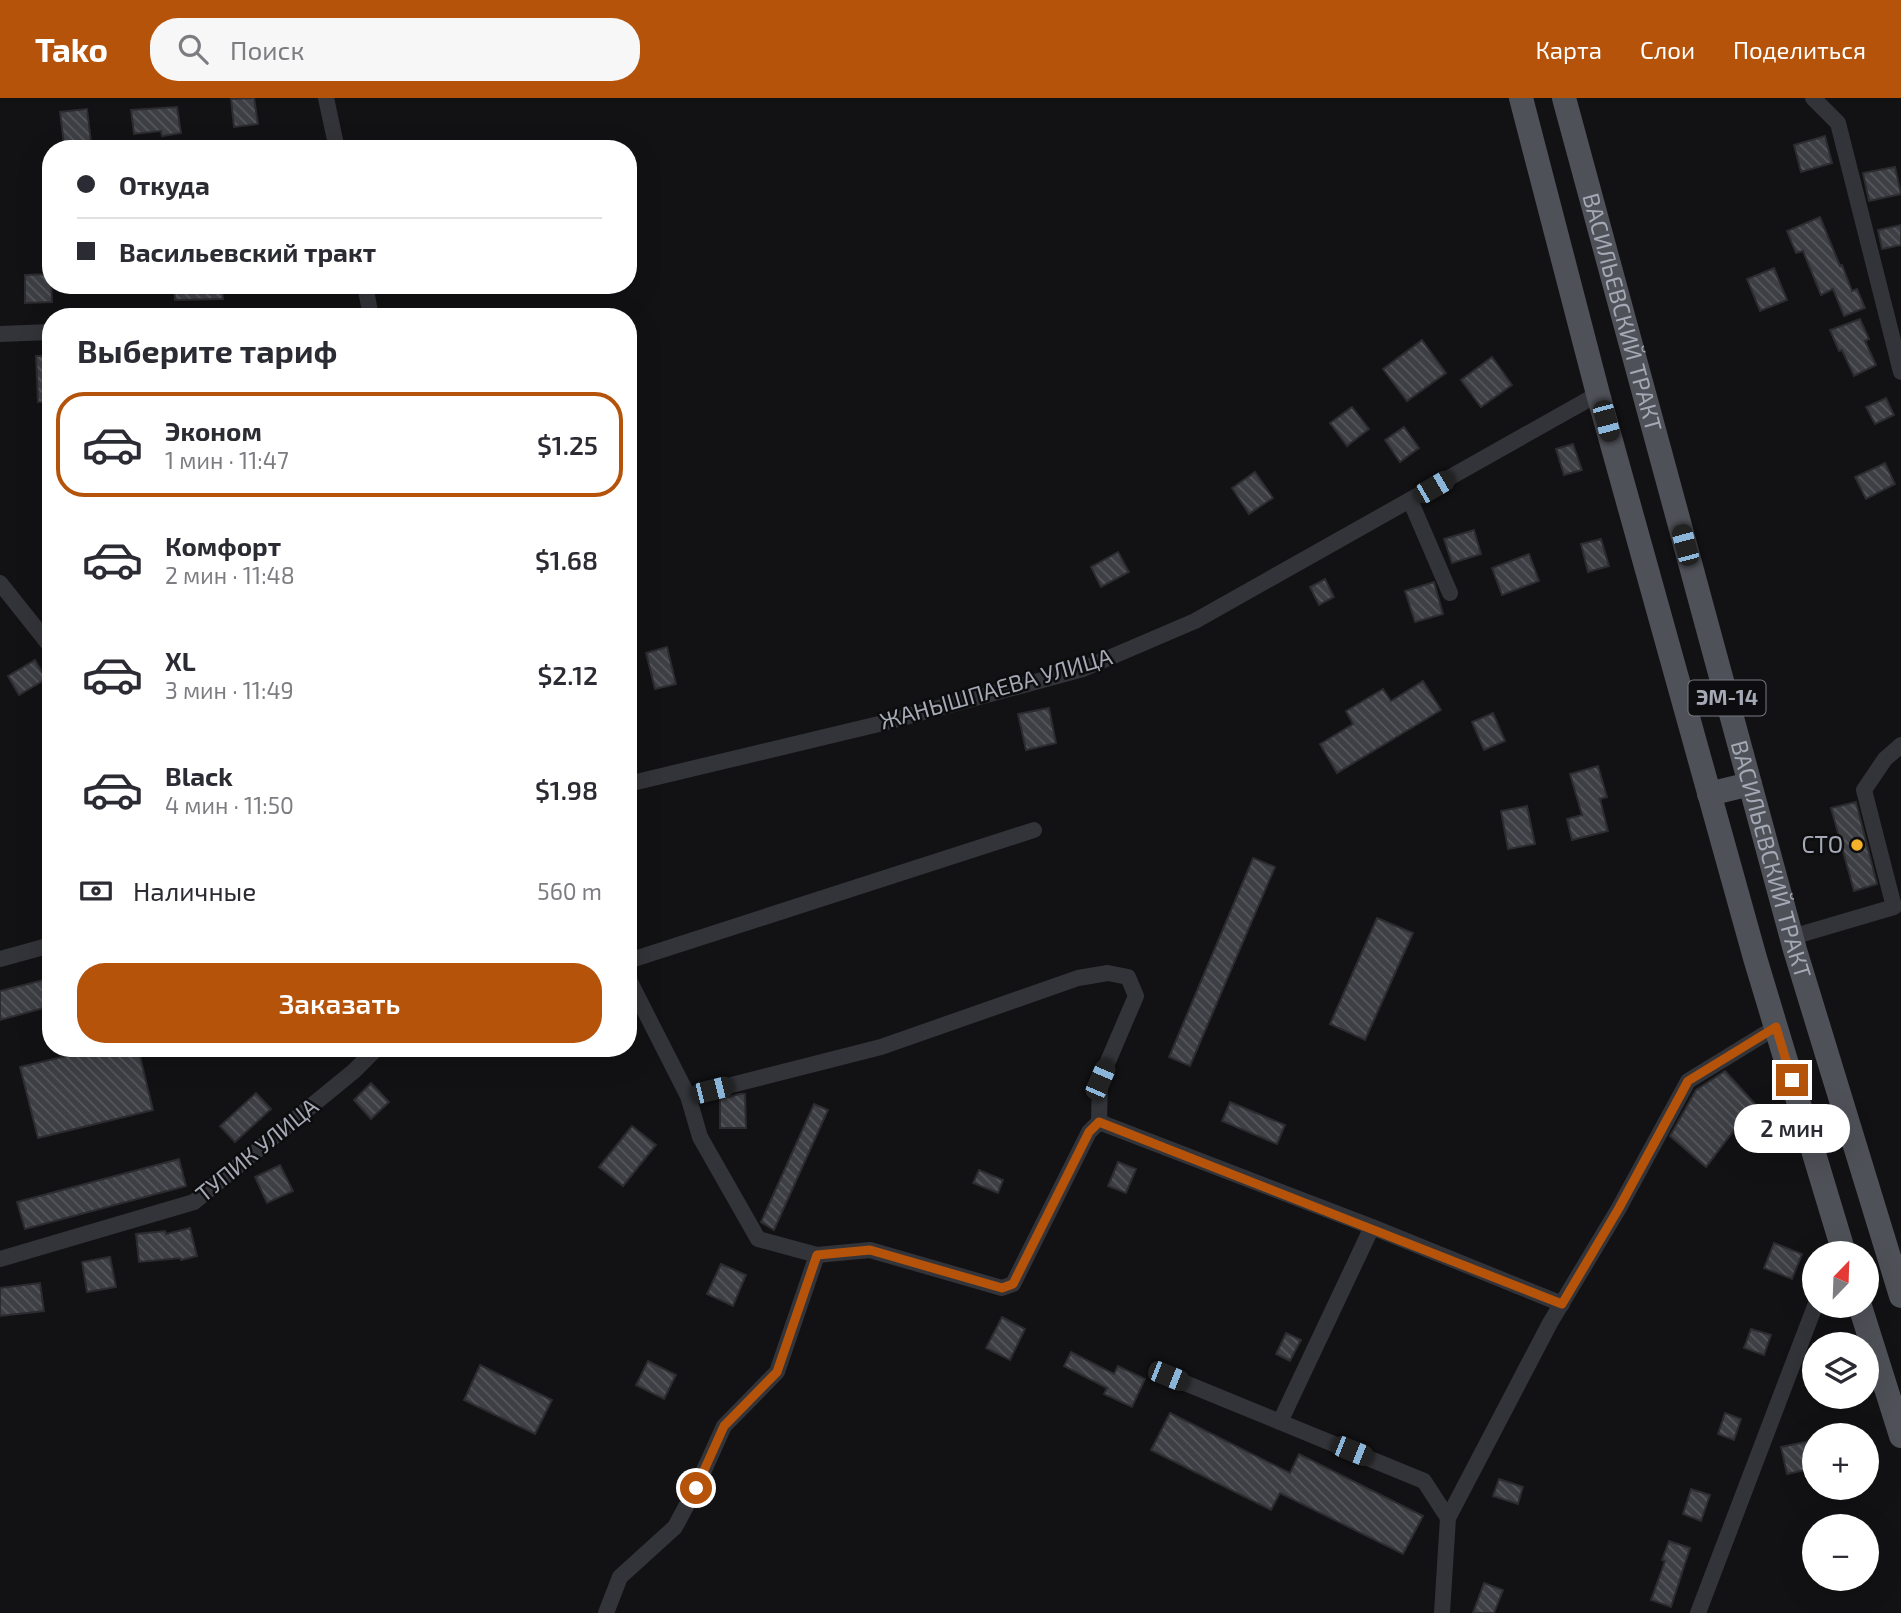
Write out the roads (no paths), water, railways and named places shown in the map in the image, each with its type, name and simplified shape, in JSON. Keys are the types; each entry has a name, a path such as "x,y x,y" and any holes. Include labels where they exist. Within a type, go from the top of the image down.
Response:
{"main road":[{"name":"ВАСИЛЬЕВСКИЙ ТРАКТ","path":"1521,98 1598,394 1709,794 1838,1241"},
{"name":"ВАСИЛЬЕВСКИЙ ТРАКТ","path":"1564,98 1792,937 1901,1296"},
{"path":"1709,794 1750,784"},
{"path":"1728,860 1769,852"},
{"path":"1864,1318 1901,1436"}],"street":[{"path":"326,98 335,140"},
{"path":"1813,98 1838,123 1901,372"},
{"path":"0,334 42,332"},
{"name":"ЖАНЫШПАЕВА УЛИЦА","path":"637,783 883,723 1083,669 1195,621 1598,394"},
{"path":"1410,500 1450,593"},
{"path":"0,583 42,636"},
{"path":"1792,937 1898,908 1864,790 1885,759 1901,745"},
{"path":"637,958 1034,830"},
{"path":"0,959 42,947"},
{"path":"637,996 688,1096 699,1137 758,1239 817,1255 870,1250 1002,1288 1013,1284 1089,1132 1099,1122 1100,1080 1136,996 1128,978 1108,973 1078,978 881,1047 688,1096"},
{"path":"1442,1613 1448,1518 1562,1304 1619,1208 1688,1081 1776,1027"},
{"name":"ТУПИК УЛИЦА","path":"0,1259 194,1202 368,1057"},
{"path":"1099,1122 1372,1227 1562,1304"},
{"path":"1280,1422 1372,1227"},
{"path":"606,1613 620,1577 675,1527 724,1426 777,1372 817,1255"},
{"path":"1698,1613 1810,1318"},
{"path":"1168,1376 1424,1481 1448,1518"}],"place":[{"name":"СТО","path":"1857,845"}]}
